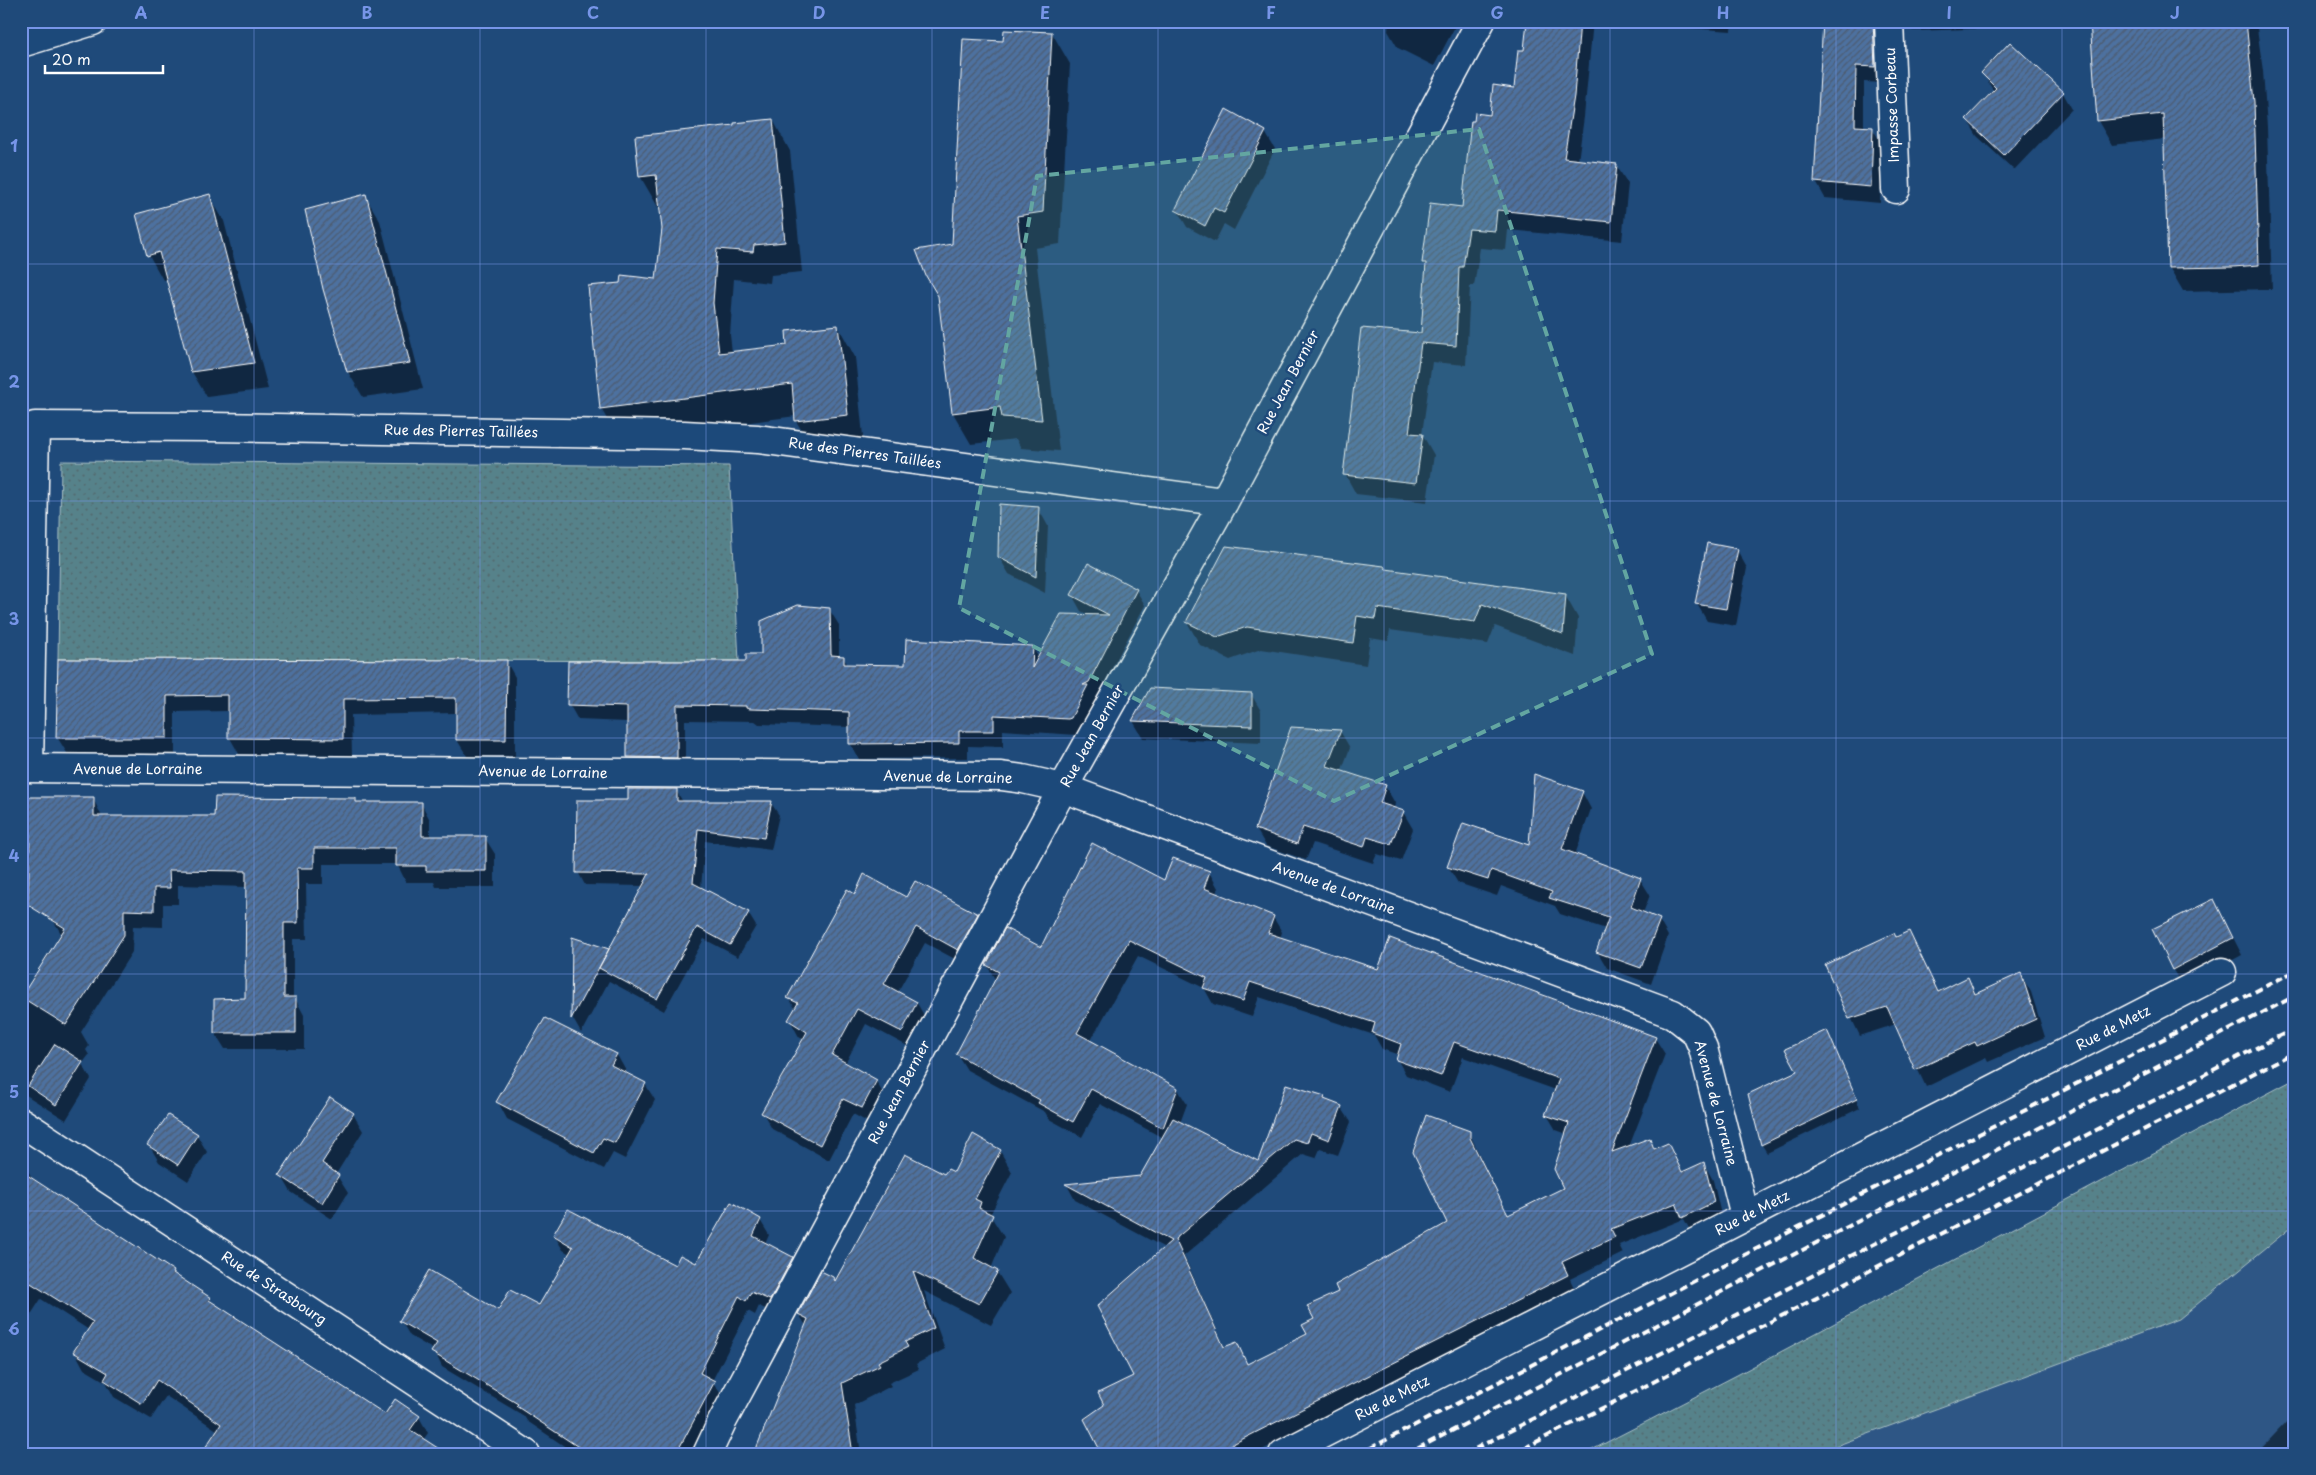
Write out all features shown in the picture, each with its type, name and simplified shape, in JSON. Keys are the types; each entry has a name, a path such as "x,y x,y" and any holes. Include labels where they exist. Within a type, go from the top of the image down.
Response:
{"street":[{"path":"21,43 93,21"},
{"name":"Rue Jean Bernier","path":"707,1454 727,1413 1063,788 1224,502 1481,21"},
{"name":"Impasse Corbeau","path":"1889,21 1896,189"},
{"name":"Rue des Pierres Taillées","path":"25,768 35,426 221,427 665,435 758,439 1224,502"},
{"name":"Avenue de Lorraine","path":"25,768 1001,776 1063,788 1673,1014 1696,1032 1703,1048 1745,1216"},
{"name":"Rue de Metz","path":"1283,1454 2222,972"},
{"name":"Rue de Strasbourg","path":"21,1122 526,1454"}],"highlighted area":[{"path":"1479,129 1652,654 1334,801 959,608 1037,176"}],"shaded area":[{"path":"2295,1224 2295,1454 1814,1454 2179,1319"}],"green space":[{"path":"61,461 729,466 739,661 58,659"},
{"path":"2295,1079 2295,1224 2179,1319 1814,1454 1584,1454 1737,1375"}],"building":[{"path":"1527,21 1580,21 1574,96 1564,158 1617,164 1611,222 1497,210 1495,231 1469,229 1463,267 1459,267 1456,346 1421,343 1409,433 1423,434 1416,483 1343,475 1361,328 1421,333 1426,263 1422,263 1430,203 1462,207 1471,121 1474,121 1475,113 1490,115 1493,85 1514,88 1518,50 1524,50"},
{"path":"1823,21 1873,21 1875,67 1856,66 1855,126 1873,127 1871,187 1814,182"},
{"path":"2090,21 2246,21 2254,102 2259,265 2168,268 2163,114 2097,121"},
{"path":"1004,30 1052,32 1043,212 1017,216 1042,420 1002,417 1000,407 952,413 938,296 926,276 916,250 952,244 963,39 1003,41"},
{"path":"2010,42 2064,92 2004,155 1966,119 1996,88 1981,73"},
{"path":"1226,109 1266,131 1224,213 1214,208 1205,226 1175,210"},
{"path":"773,119 785,242 754,245 753,252 717,249 713,303 719,353 787,345 786,331 838,325 848,415 795,421 792,384 600,409 588,286 620,283 621,275 656,279 662,229 656,175 639,177 635,136"},
{"path":"210,194 254,363 191,372 159,252 147,256 136,214"},
{"path":"366,194 410,363 347,372 323,289 305,210"},
{"path":"999,504 1039,507 1036,577 998,557"},
{"path":"1707,543 1738,549 1726,609 1695,604"},
{"path":"1226,546 1384,566 1386,569 1566,594 1563,634 1482,604 1475,622 1377,608 1375,619 1357,616 1353,643 1247,627 1217,637 1186,622"},
{"path":"1088,563 1137,589 1089,682 1083,685 1088,685 1071,718 1068,719 994,715 994,731 959,731 959,743 849,744 849,712 750,709 746,708 746,706 677,705 677,758 627,757 627,707 567,705 568,661 746,661 746,654 761,654 761,621 798,605 830,608 831,655 844,656 844,664 905,665 906,639 1033,646 1032,668 1061,614 1109,615 1071,595"},
{"path":"58,659 507,660 506,740 456,740 456,698 343,699 343,739 228,738 228,695 167,696 167,738 56,738"},
{"path":"1150,688 1252,693 1252,726 1132,721"},
{"path":"1291,727 1341,730 1327,766 1386,785 1380,803 1404,811 1391,844 1367,837 1364,847 1303,827 1297,844 1255,829"},
{"path":"1534,774 1583,791 1562,849 1641,878 1631,907 1660,919 1641,968 1596,952 1609,917 1549,898 1552,892 1491,870 1488,880 1447,867 1463,823 1529,845"},
{"path":"628,789 677,789 677,801 772,801 764,838 698,829 693,883 749,912 730,945 697,927 657,999 599,968 649,874 576,873 577,800 628,800"},
{"path":"21,797 94,797 94,816 214,816 215,797 356,798 356,802 422,802 422,836 486,836 486,871 426,871 426,866 396,866 396,848 314,848 314,868 297,868 298,923 284,923 284,997 296,997 296,1033 214,1033 214,999 245,998 246,871 169,870 170,888 154,888 154,911 124,910 124,935 66,1025 21,997 65,928 28,905 30,834 21,834"},
{"path":"1092,843 1164,880 1173,858 1210,871 1204,888 1274,916 1268,933 1378,969 1390,938 1656,1037 1612,1152 1650,1138 1654,1149 1668,1143 1682,1172 1704,1162 1714,1202 1682,1218 1676,1203 1611,1229 1615,1237 1562,1262 1568,1275 1213,1454 1102,1454 1084,1419 1104,1405 1098,1393 1133,1376 1097,1306 1171,1241 1065,1184 1140,1176 1173,1118 1258,1161 1286,1084 1325,1096 1324,1099 1342,1106 1329,1140 1311,1133 1307,1143 1294,1139 1175,1239 1224,1347 1237,1342 1247,1364 1307,1334 1302,1325 1314,1319 1307,1306 1338,1292 1335,1285 1447,1223 1413,1152 1426,1115 1470,1131 1470,1138 1508,1215 1563,1188 1554,1169 1569,1123 1545,1115 1559,1079 1454,1042 1441,1076 1396,1060 1401,1044 1372,1033 1375,1023 1250,982 1243,1001 1203,988 1207,978 1129,940 1077,1033 1178,1088 1163,1128 1091,1089 1073,1122 1038,1103 1040,1100 956,1054 999,972 986,965 1005,928 1041,947"},
{"path":"864,874 906,897 915,881 978,914 958,950 916,927 884,984 917,1002 902,1032 857,1009 832,1055 877,1080 862,1108 843,1099 820,1145 761,1113 807,1032 788,1020 798,1003 787,998 847,889 855,894"},
{"path":"2214,899 2233,938 2172,970 2152,929"},
{"path":"1909,931 1938,992 1968,977 1975,994 2021,973 2036,1019 1977,1046 1975,1042 1915,1070 1887,1007 1849,1019 1825,965 1894,933 1896,937"},
{"path":"572,937 609,949 571,1019"},
{"path":"545,1018 617,1054 611,1065 646,1083 615,1143 603,1138 594,1153 496,1102"},
{"path":"1827,1030 1857,1099 1761,1145 1748,1094 1797,1071 1785,1049"},
{"path":"55,1044 83,1062 56,1105 28,1086"},
{"path":"330,1097 354,1113 322,1163 339,1175 322,1203 279,1175"},
{"path":"168,1115 198,1134 178,1165 147,1145"},
{"path":"973,1134 1001,1150 975,1199 981,1202 979,1208 993,1215 974,1258 998,1271 979,1304 913,1271 934,1328 905,1342 908,1347 878,1362 880,1365 842,1383 853,1454 754,1454 808,1319 798,1314 821,1271 833,1277 835,1281 905,1154 944,1174 948,1169 954,1172"},
{"path":"21,1171 174,1271 173,1273 211,1298 209,1300 385,1414 395,1399 420,1416 410,1430 447,1454 201,1454 221,1424 157,1380 142,1404 104,1380 108,1373 73,1352 93,1322 21,1277"},
{"path":"731,1202 761,1219 753,1236 793,1257 770,1300 751,1292 746,1301 739,1296 700,1373 715,1381 676,1454 589,1454 516,1406 518,1404 431,1352 437,1343 399,1321 429,1270 498,1310 510,1290 539,1305 573,1247 553,1235 568,1209 675,1265 680,1255 696,1263"}],"railway":[{"path":"1359,1454 2295,971"},
{"path":"1407,1454 2295,996"},
{"path":"1465,1454 2295,1028"},
{"path":"1513,1454 2295,1052"}]}
